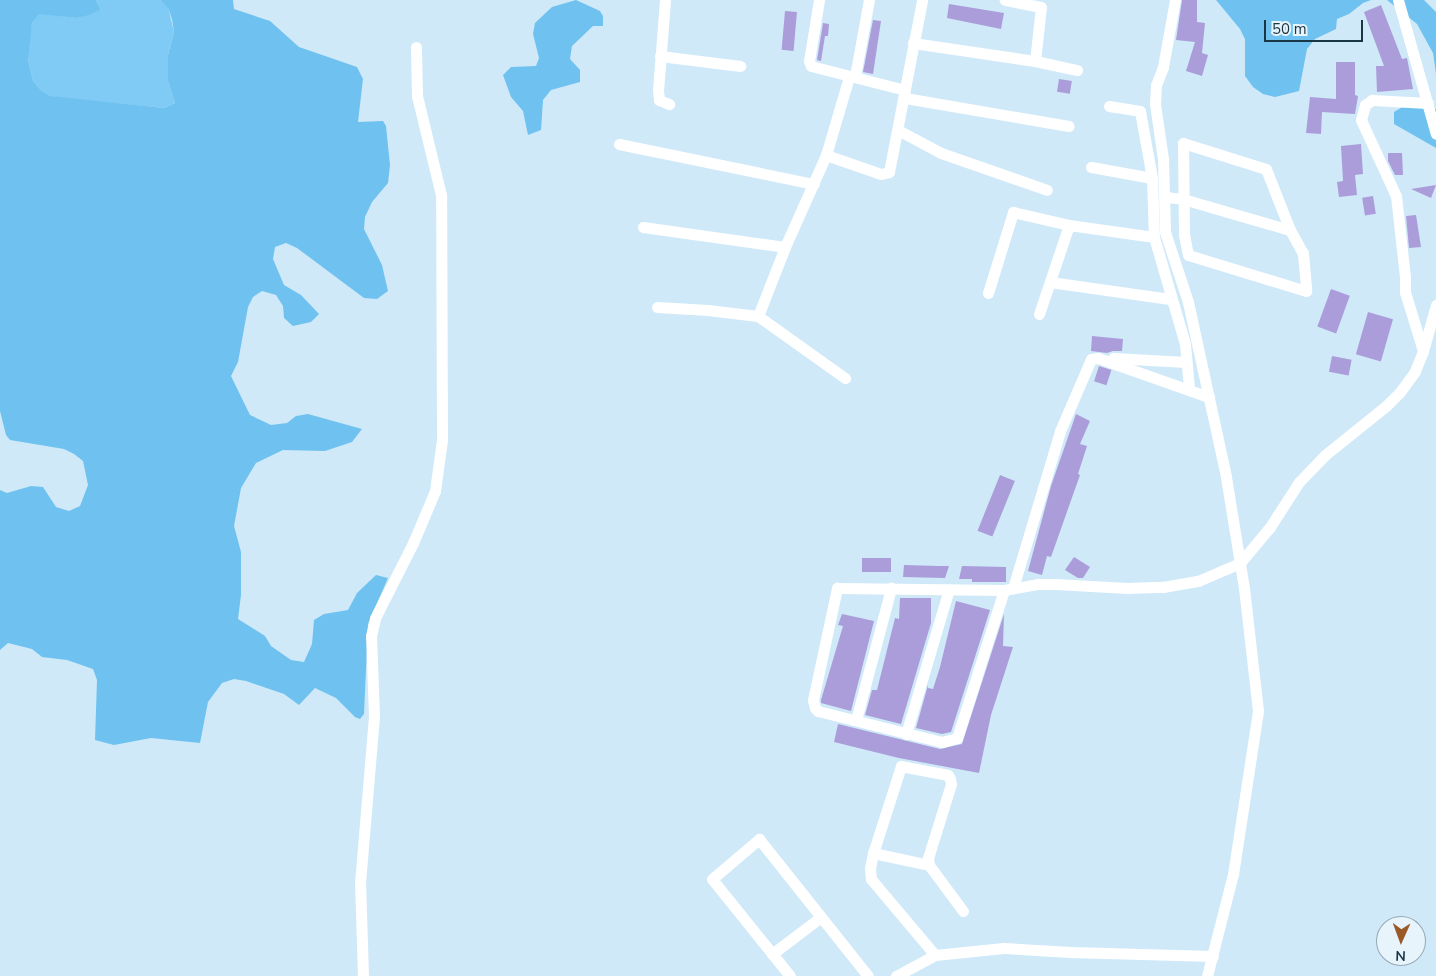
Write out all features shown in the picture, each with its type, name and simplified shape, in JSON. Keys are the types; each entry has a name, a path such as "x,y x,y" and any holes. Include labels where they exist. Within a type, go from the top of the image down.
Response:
{"street":[{"path":"665,0 660,56 659,100 669,104"},
{"path":"819,0 809,64 816,69 852,76 905,94 1070,126"},
{"path":"758,316 785,248 826,155 852,76 869,0"},
{"path":"826,155 881,174 887,174 891,169 922,0"},
{"path":"1005,0 1041,7 1035,62"},
{"path":"1175,0 1163,67 1156,85 1155,104 1163,159 1165,232 1188,302 1226,476 1240,563 1258,711 1236,859 1207,976"},
{"path":"1398,0 1436,134"},
{"path":"913,43 1077,70"},
{"path":"363,976 360,883 374,716 371,636 375,618 413,543 435,491 442,440 440,195 417,96 416,48"},
{"path":"660,56 740,66"},
{"path":"1423,351 1405,292 1396,196 1361,120 1365,106 1372,100 1428,103"},
{"path":"1109,106 1140,111 1152,178 1154,237 1170,299 1185,344 1189,388"},
{"path":"898,130 941,154 1046,190"},
{"path":"1183,143 1266,169 1290,230 1303,253 1306,290 1188,255 1184,235 1184,199 1183,143"},
{"path":"618,144 814,184"},
{"path":"1091,167 1152,178"},
{"path":"1165,198 1184,199 1290,230"},
{"path":"988,293 1013,212 1069,225 1154,237"},
{"path":"1039,314 1069,225"},
{"path":"643,228 785,248"},
{"path":"1050,282 1170,299"},
{"path":"1186,362 1098,358 1090,361 1060,431 1008,589 957,738 942,742 818,711 814,700 835,590 891,588 1008,589 1056,584 1127,588 1163,587 1198,581 1240,563 1270,527 1299,482 1326,454 1386,406 1400,392 1415,371 1423,351 1436,305"},
{"path":"657,307 708,310 758,316 845,378"},
{"path":"1098,358 1189,388 1209,397"},
{"path":"856,720 891,588"},
{"path":"906,734 949,589"},
{"path":"936,955 872,879 873,853 898,770 905,765 948,775 950,779 951,784 929,853 929,866 962,911"},
{"path":"790,976 712,879 759,839 868,976"},
{"path":"873,853 929,866"},
{"path":"772,954 821,917"},
{"path":"896,976 936,955 1004,948 1213,956"}],"shaded area":[{"path":"0,0 96,0 101,10 89,15 77,18 39,14 32,23 28,59 33,81 41,90 51,96 164,108 175,103 168,81 168,55 174,32 168,8 160,0 233,0 234,9 270,21 299,47 357,67 363,79 358,122 383,121 386,126 390,165 388,183 372,202 365,217 364,229 382,265 388,291 377,299 364,298 297,248 286,243 275,247 273,259 284,285 301,295 319,314 311,322 293,326 284,318 283,306 276,295 262,291 253,297 248,307 238,362 231,376 250,415 271,425 287,423 296,416 308,414 362,429 352,442 325,451 283,450 256,463 241,488 234,526 241,552 241,595 238,619 265,636 271,646 291,660 304,662 312,644 314,620 324,614 348,610 357,593 376,575 388,578 368,624 364,714 360,719 355,717 336,698 315,688 299,705 284,694 246,681 234,679 222,683 208,702 200,743 151,738 114,745 95,740 97,680 93,669 67,660 42,657 32,649 8,643 0,650 0,490 7,493 31,486 43,487 56,507 69,511 80,506 88,485 83,461 74,454 64,449 10,440 6,435 0,411"},
{"path":"96,0 160,0 168,7 174,32 168,55 168,81 175,103 164,108 62,98 51,96 41,90 33,81 28,59 28,48 32,23 39,13 77,18 101,10"},
{"path":"576,0 600,11 603,16 603,26 593,26 572,46 570,59 580,70 580,82 551,90 543,100 541,130 528,135 523,111 511,97 503,75 511,67 536,66 539,58 533,34 535,23 552,7"},
{"path":"1216,0 1371,0 1337,19 1336,29 1315,39 1307,49 1299,91 1275,97 1263,94 1253,87 1245,76 1245,39 1240,29"},
{"path":"1387,0 1424,0 1436,12 1436,74 1433,53 1417,24"},
{"path":"1404,106 1436,109 1436,148 1394,124 1394,112"}],"building":[{"path":"1182,0 1197,0 1197,22 1205,23 1202,53 1208,55 1202,76 1186,71 1195,42 1176,40"},
{"path":"949,4 1004,13 1001,29 947,18"},
{"path":"1381,5 1402,59 1407,58 1413,89 1377,92 1376,66 1384,66 1364,12"},
{"path":"785,11 797,12 794,51 782,50"},
{"path":"873,20 881,21 873,74 863,72"},
{"path":"823,23 829,24 828,36 825,36 821,61 817,60"},
{"path":"1336,62 1355,62 1355,95 1358,96 1355,114 1322,112 1321,134 1306,133 1310,97 1336,99"},
{"path":"1059,79 1072,81 1070,94 1057,92"},
{"path":"1361,144 1363,174 1355,175 1357,195 1339,197 1337,182 1343,181 1341,146"},
{"path":"1388,153 1402,153 1403,175 1395,175 1388,161"},
{"path":"1436,185 1431,198 1411,189"},
{"path":"1373,196 1376,214 1365,215 1362,198"},
{"path":"1416,215 1421,247 1409,248 1406,216"},
{"path":"1331,289 1350,296 1336,333 1317,327"},
{"path":"1368,312 1393,319 1381,361 1356,354"},
{"path":"1092,336 1123,339 1122,351 1107,353 1091,351"},
{"path":"1332,356 1352,360 1349,376 1329,372"},
{"path":"1099,366 1111,370 1106,385 1094,381"},
{"path":"1076,414 1090,421 1080,444 1087,446 1078,474 1080,475 1051,557 1047,556 1042,575 1028,571 1051,486"},
{"path":"1000,475 1015,481 992,537 978,531"},
{"path":"1074,557 1090,567 1083,578 1078,578 1065,570"},
{"path":"862,558 891,558 891,572 862,572"},
{"path":"904,565 949,566 945,578 903,577"},
{"path":"962,566 1006,567 1006,582 972,582 972,579 959,579"},
{"path":"900,598 931,598 931,623 901,724 865,715 872,690 877,690 895,618 899,619"},
{"path":"956,601 990,610 951,732 942,734 916,728 928,685 928,688 933,689 940,667"},
{"path":"842,614 874,621 851,711 821,703 843,626 838,625"},
{"path":"1004,614 1003,646 1013,647 991,715 979,773 899,758 834,742 838,724 940,749 962,744"}]}
